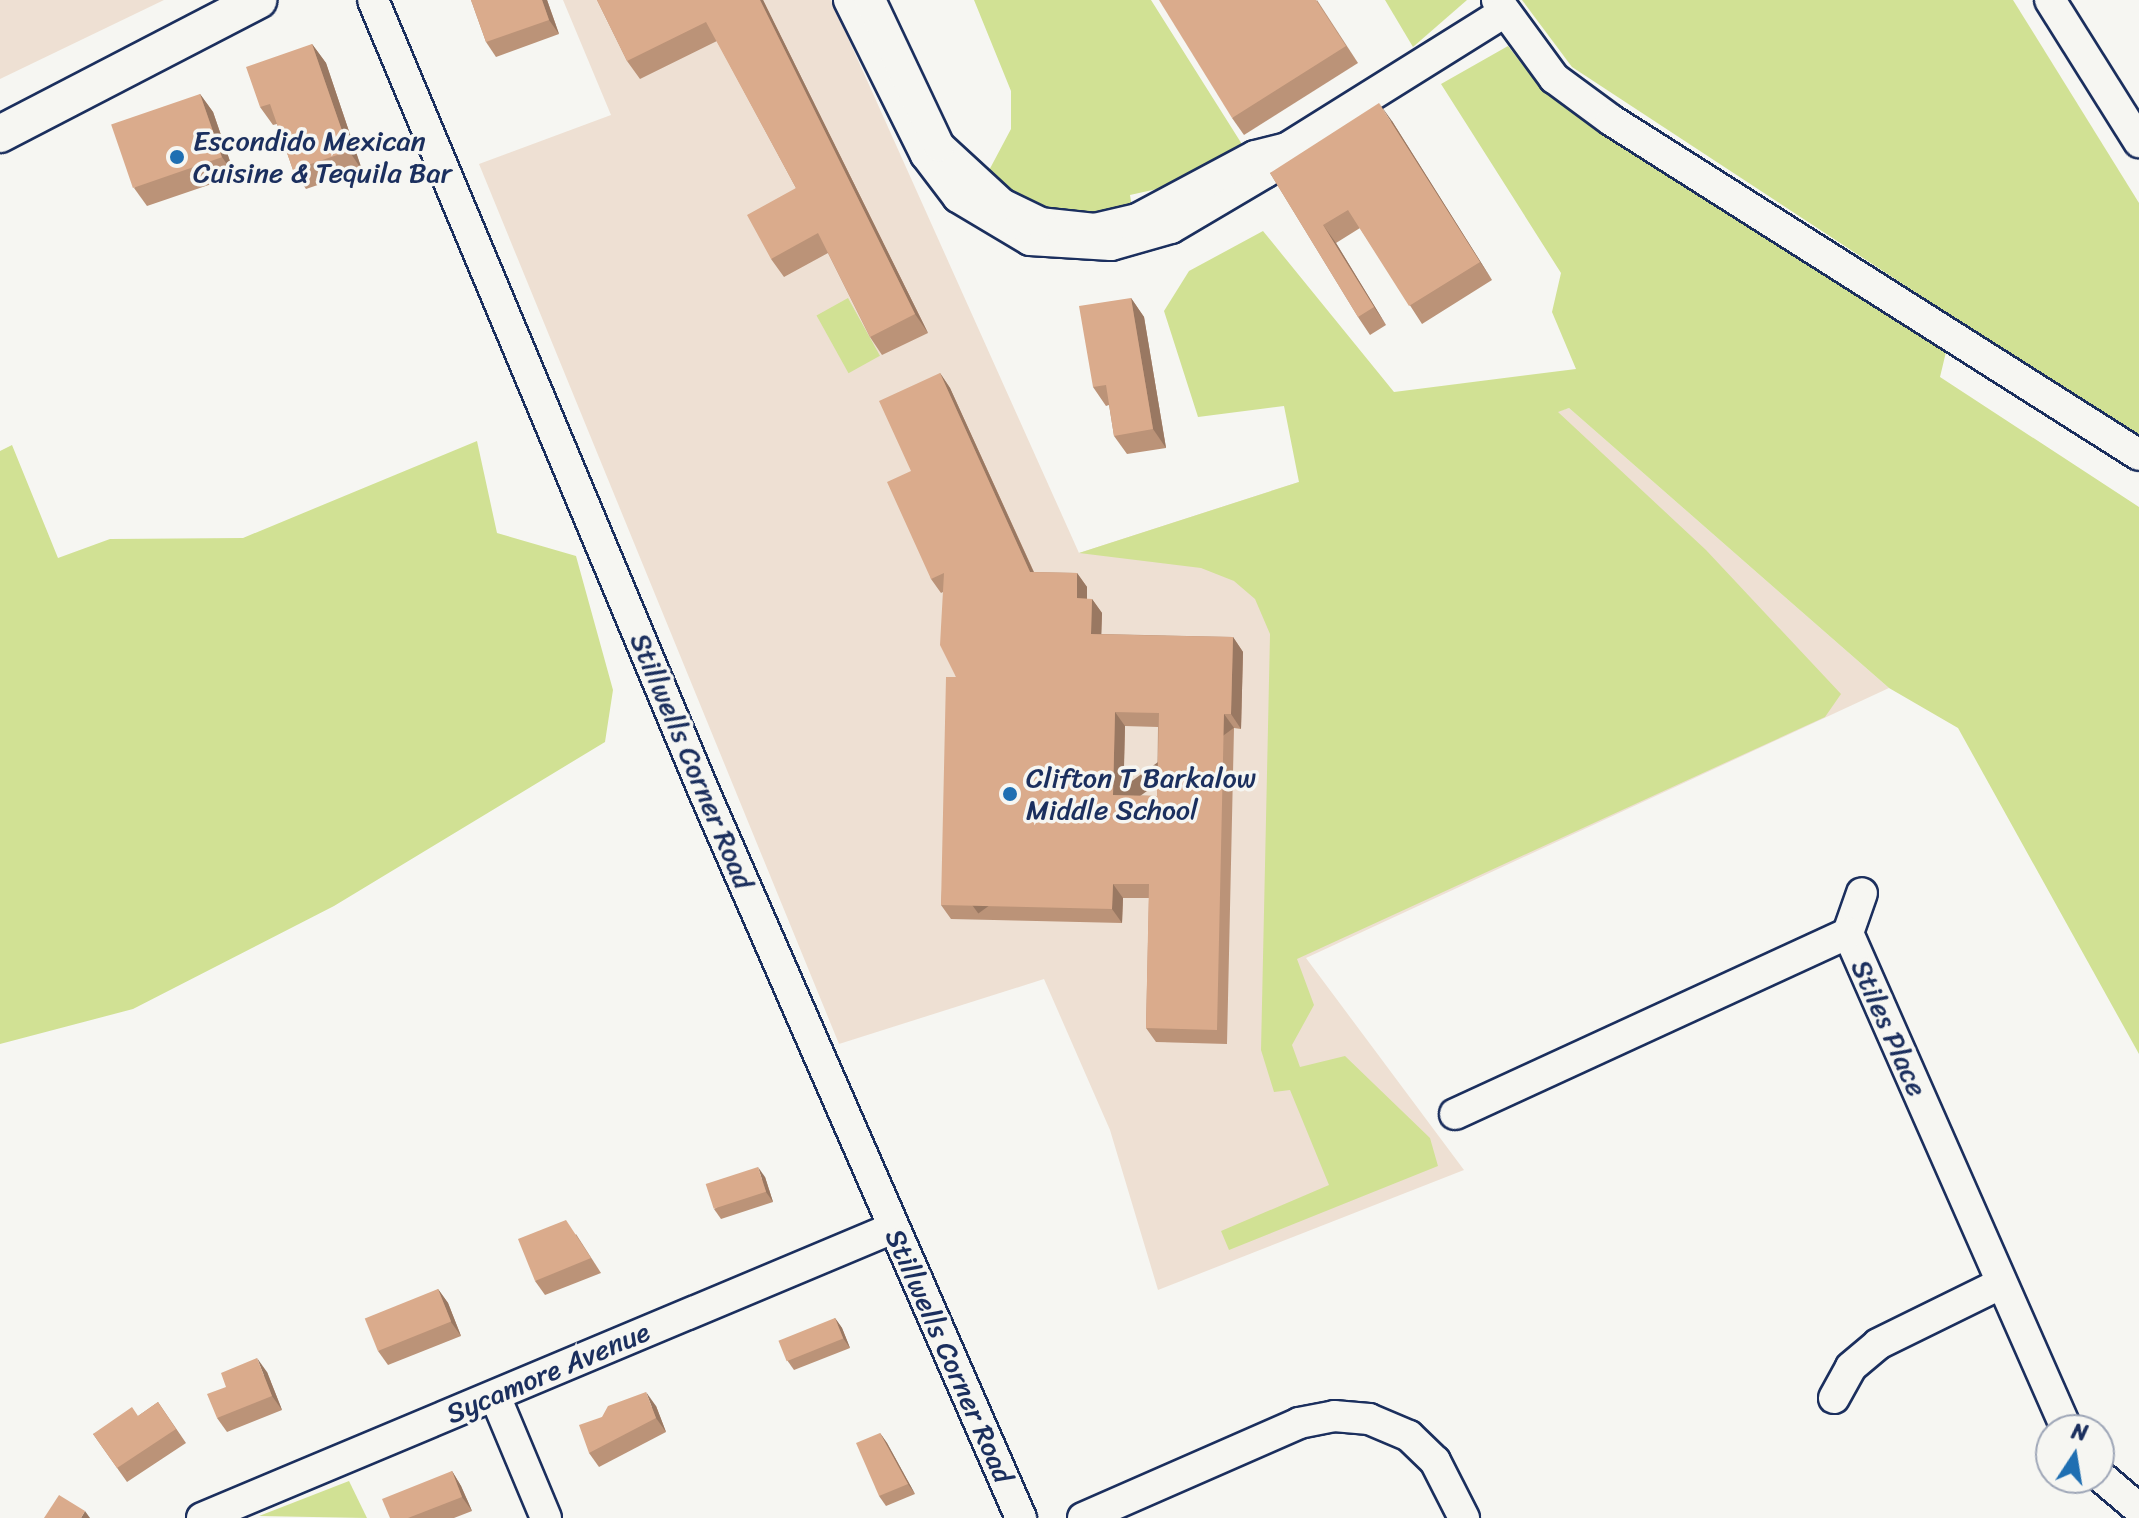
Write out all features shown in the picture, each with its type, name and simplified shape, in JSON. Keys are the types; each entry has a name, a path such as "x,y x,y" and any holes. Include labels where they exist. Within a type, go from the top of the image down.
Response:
{"main road":[{"path":"0,134 258,0"}],"street":[{"name":"Stillwells Corner Road","path":"373,0 893,1228 1021,1518"},
{"path":"849,0 919,145 950,186 1030,240 1111,245 1171,228 1266,172 1287,148 1501,6 1554,78 1611,120 2139,455"},
{"path":"870,0 939,146 1002,204 1041,223 1095,229 1137,219 1255,156 1287,148"},
{"path":"2050,0 2139,142"},
{"path":"1848,933 1862,893"},
{"name":"Stiles Place","path":"1455,1114 1848,933 2060,1414"},
{"name":"Sycamore Avenue","path":"202,1518 893,1228"},
{"path":"1834,1398 1851,1367 1878,1344 2000,1284"},
{"path":"495,1396 546,1518"},
{"path":"1083,1518 1299,1423 1334,1416 1369,1419 1409,1436 1435,1461 1464,1518"},
{"path":"2115,1489 2139,1509"}],"shaded area":[{"path":"0,0 164,0 0,79"},
{"path":"563,0 831,0 1079,553 1299,482 1569,408 1889,688 1306,958 1464,1170 1158,1290 1110,1130 1044,979 839,1044 479,164 611,115"}],"green space":[{"path":"974,0 1151,0 1245,149 1166,187 1130,195 1133,213 1063,214 1014,197 986,176 1011,129 1011,91"},
{"path":"1385,0 1467,0 1413,47"},
{"path":"1522,0 2013,0 2139,203 2139,439 1572,67"},
{"path":"1508,46 1529,73 1614,136 1946,352 1940,377 2139,507 2139,1054 1958,728 1889,688 1569,408 1558,412 1706,550 1841,694 1825,717 1297,959 1314,1005 1292,1045 1300,1067 1345,1056 1430,1138 1438,1166 1229,1250 1221,1231 1329,1185 1290,1090 1274,1092 1261,1050 1270,634 1255,599 1234,581 1201,568 1079,553 1299,482 1284,406 1198,417 1164,311 1189,271 1263,231 1394,392 1576,369 1552,312 1561,273 1441,84"},
{"path":"848,298 880,356 849,373 817,315"},
{"path":"477,441 497,533 576,556 613,690 605,742 334,906 133,1009 0,1044 0,451 12,445 58,558 110,539 243,538"},
{"path":"349,1481 367,1518 259,1516"}],"building":[{"path":"471,0 542,0 549,20 486,42"},
{"path":"597,0 760,0 915,314 870,337 818,233 771,259 747,215 796,188 706,22 627,61"},
{"path":"1159,0 1316,0 1346,46 1232,118"},
{"path":"312,44 349,151 293,170 270,104 260,107 246,67"},
{"path":"200,94 222,157 133,188 111,125"},
{"path":"1379,103 1480,262 1409,306 1348,210 1323,225 1374,307 1358,317 1270,173"},
{"path":"1131,298 1153,429 1114,436 1106,385 1093,387 1079,306"},
{"path":"940,373 1030,572 1077,573 1077,598 1092,599 1091,634 1233,637 1231,714 1224,714 1217,1030 1146,1028 1149,884 1113,884 1112,909 941,905 946,677 956,677 940,645 944,573 931,579 887,482 911,471 879,401","holes":["1115,712 1159,713 1157,796 1113,795"]},
{"path":"758,1167 766,1192 714,1209 706,1184"},
{"path":"566,1220 591,1258 535,1281 518,1239"},
{"path":"438,1289 451,1321 378,1351 365,1319"},
{"path":"835,1318 843,1338 787,1361 778,1341"},
{"path":"257,1358 272,1396 217,1418 207,1394 226,1387 221,1373"},
{"path":"646,1392 656,1418 589,1453 579,1425 602,1417 608,1406"},
{"path":"158,1402 176,1429 117,1468 93,1434 132,1407 138,1416"},
{"path":"880,1433 908,1484 879,1496 856,1443"},
{"path":"452,1471 462,1497 408,1518 390,1518 382,1499"},
{"path":"59,1495 85,1511 81,1518 44,1518"}],"place":[{"name":"Escondido Mexican Cuisine & Tequila Bar","path":"177,157"},
{"name":"Clifton T Barkalow Middle School","path":"1010,794"}]}
